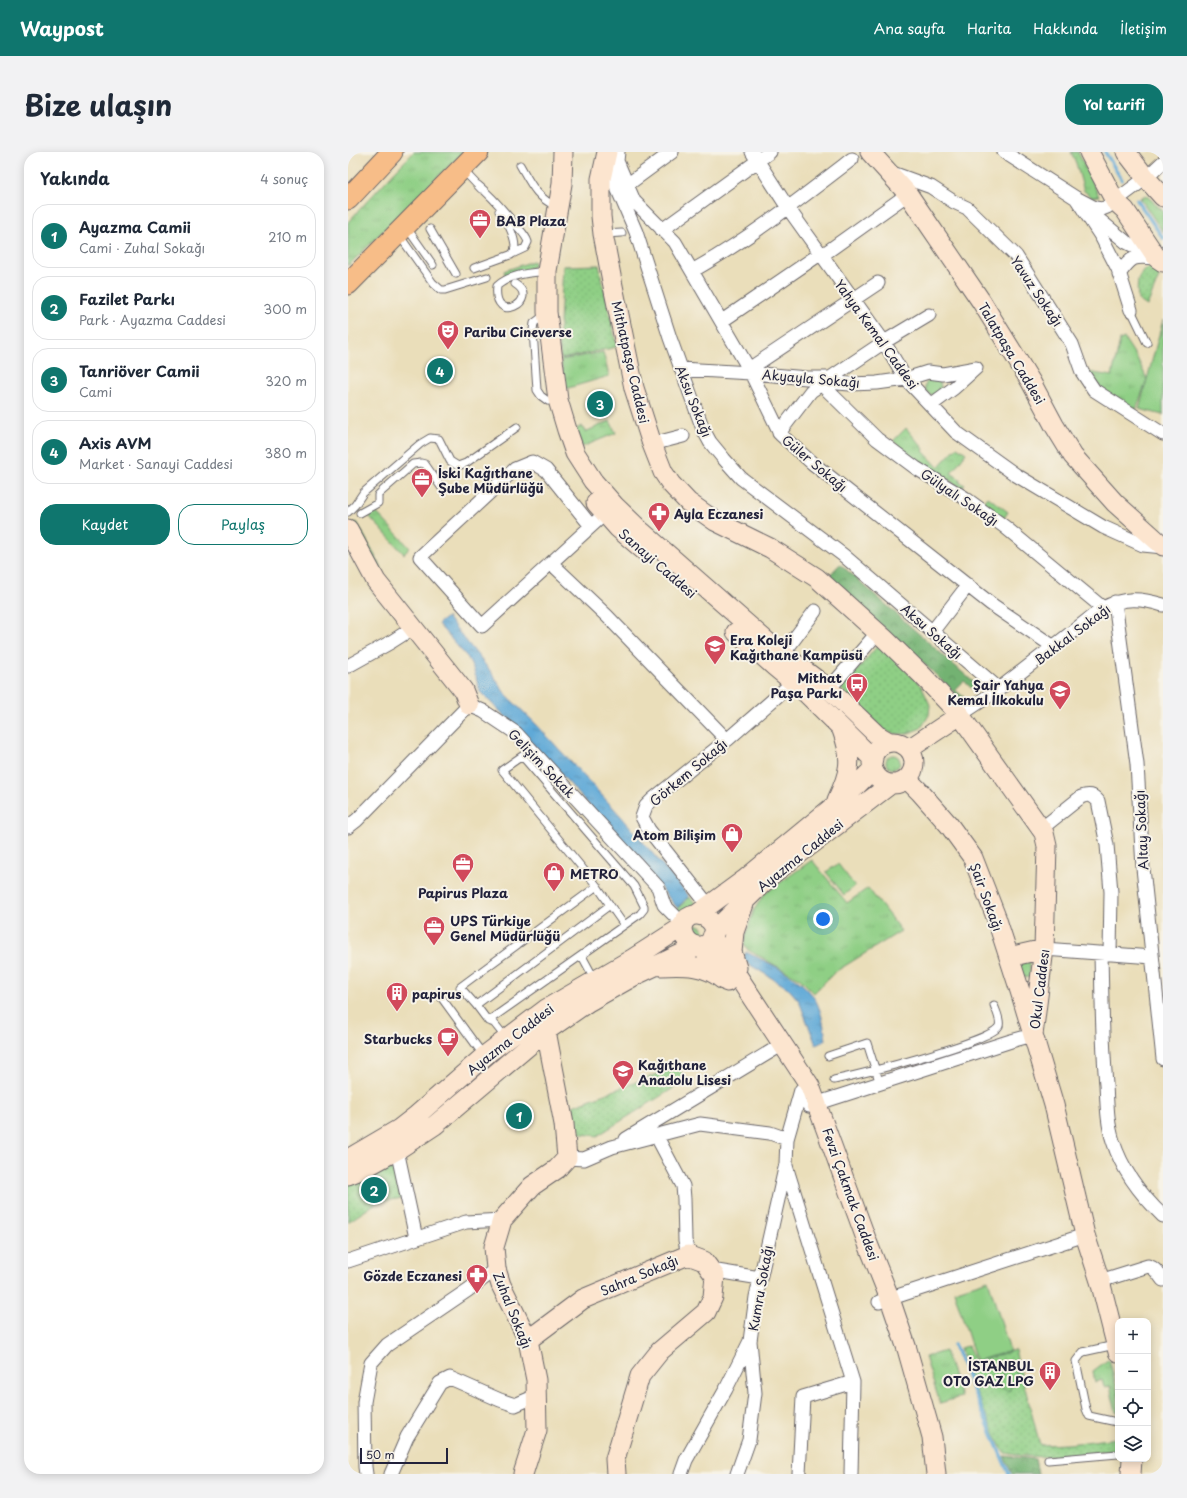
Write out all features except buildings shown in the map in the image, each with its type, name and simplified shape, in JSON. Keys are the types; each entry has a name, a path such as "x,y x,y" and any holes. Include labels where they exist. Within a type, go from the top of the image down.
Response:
{"main road":[{"path":"348,199 392,152"},
{"path":"348,284 478,152"},
{"name":"Sanayi Caddesi","path":"563,152 562,184 547,271 548,312 558,400 570,442 584,468 603,515 668,556 783,654 799,677 804,691 840,727 873,764"},
{"name":"Talatpaşa Caddesi","path":"870,152 908,194 982,301 1032,382 1054,425 1073,456 1115,503 1163,546"},
{"path":"1089,152 1115,201 1124,210 1160,260"},
{"path":"1126,152 1163,197"},
{"name":"Mithatpaşa Caddesi","path":"610,155 601,178 601,216 603,234 634,388 652,444 663,472 671,484 688,502 715,521 770,548 817,578 878,632 960,715"},
{"name":"Sanayi Caddesi","path":"548,312 542,325 542,336 551,422 557,442 567,464 603,515 799,677 829,689 877,735 889,742"},
{"path":"348,529 376,581 409,630"},
{"name":"Gelişim Sokak","path":"348,556 366,584 409,630 453,693 469,705"},
{"name":"Bakkal Sokağı","path":"909,749 960,715"},
{"name":"Okul Caddesı","path":"960,715 1044,833 1047,846 1044,949 1033,1035 1054,1105 1086,1235 1100,1281 1115,1340"},
{"path":"835,805 850,765 847,746 840,727"},
{"path":"889,742 897,742 904,744 909,749 912,754 914,764 911,775 899,781 880,780 876,776 873,764 878,748 889,742"},
{"name":"Ayazma Caddesi","path":"348,1175 361,1170 397,1150 435,1125 462,1101 540,1024 595,980 693,918 744,880 835,805 873,764"},
{"name":"Ayazma Caddesi","path":"348,1159 400,1129 506,1038 588,1002 706,940 770,876 899,781"},
{"name":"Şair Sokağı","path":"899,781 920,792 973,858 996,917 1033,1035"},
{"path":"736,984 732,952 734,932 746,899"},
{"path":"706,917 711,921 706,940 688,942 684,938 693,918 706,917"},
{"name":"Fevzi Çakmak Caddesi","path":"706,940 709,956 736,984 778,1046 809,1100 885,1300 907,1349 932,1437 936,1474"},
{"path":"1009,958 1044,949"},
{"path":"654,966 694,966 709,970 736,984"},
{"path":"540,1024 564,1124 567,1158"},
{"path":"462,1101 467,1087 488,1067 489,1062 484,1056"},
{"name":"Zuhal Sokağı","path":"523,1474 537,1430 536,1380 528,1340 496,1269 494,1247 502,1220 532,1186 557,1169 567,1158"},
{"name":"Sahra Sokağı","path":"528,1340 583,1299 688,1255 704,1260 711,1270"},
{"path":"616,1474 615,1459 640,1376 660,1351 706,1312 713,1297 715,1276 711,1270"},
{"name":"Fevzi Çakmak Caddesi","path":"885,1300 918,1413 929,1467 929,1474"},
{"path":"1131,1474 1132,1462"}],"street":[{"path":"627,185 672,152"},
{"path":"662,230 754,156 770,152"},
{"path":"1004,152 1076,198 1095,208 1102,209 1107,207 1146,178 1163,162"},
{"name":"Güler Sokağı","path":"610,155 617,161 634,201 675,242 750,371 779,433 811,462 991,604 1054,647"},
{"name":"Aksu Sokağı","path":"610,155 611,174 636,232 703,429 710,442 741,478 843,555 999,689"},
{"name":"Yahya Kemal Caddesi","path":"754,156 788,208 884,342 906,379 956,432 1016,475 1103,527 1143,545 1163,546"},
{"path":"692,271 719,255 788,208 852,159"},
{"name":"Yavuz Sokağı","path":"888,172 931,187 954,202 967,208 1016,256 1072,344 1082,372 1094,390 1163,434"},
{"path":"722,321 821,255 908,194"},
{"path":"1076,198 1099,221 1126,242 1160,260"},
{"path":"1076,198 1102,238 1119,274 1131,310"},
{"path":"1119,274 1130,260 1138,257 1160,260"},
{"path":"750,371 878,283"},
{"path":"779,433 811,391 884,342 929,315"},
{"name":"Akyayla Sokağı","path":"682,369 750,371 850,384 877,383 906,379 928,372 943,374 976,368 954,388 931,405"},
{"name":"Gülyalı Sokağı","path":"825,381 877,439 916,468 964,498 1005,527 1103,608"},
{"path":"652,444 683,436"},
{"path":"532,462 546,470 603,515 482,626 420,557 515,469 532,462"},
{"path":"551,563 607,616 727,740"},
{"path":"932,632 968,585"},
{"name":"Bakkal Sokağı","path":"960,715 999,689 1103,608 1115,602 1138,600 1150,601 1163,605"},
{"name":"Altay Sokağı","path":"1115,602 1137,764 1143,868 1163,1060"},
{"path":"783,654 815,611"},
{"path":"348,666 409,630"},
{"path":"829,689 878,632"},
{"name":"Görkem Sokağı","path":"693,918 642,817 646,806 727,740 799,677"},
{"path":"348,827 357,820 469,705"},
{"name":"Gelişim Sokak","path":"469,705 483,711 516,733 658,887 664,905 693,918"},
{"path":"1041,829 1081,797 1088,794 1098,800 1107,845 1112,892 1105,953 1103,1051 1110,1130 1113,1142 1127,1173 1146,1198 1163,1216"},
{"path":"1044,949 1152,957"},
{"path":"809,1100 880,1084 948,1055 1033,1035"},
{"path":"612,1147 778,1046"},
{"name":"Kumru Sokağı","path":"681,1474 686,1460 726,1389 750,1341 756,1297 786,1164 787,1139 809,1100"},
{"path":"567,1158 584,1159 612,1147 700,1124 770,1133 787,1139"},
{"path":"656,1135 683,1186 685,1240 688,1255"},
{"path":"397,1150 416,1238"},
{"path":"786,1164 853,1382 851,1474"},
{"path":"348,1261 466,1222 502,1220"},
{"path":"885,1300 1086,1235"},
{"path":"1100,1281 1148,1266 1153,1267 1163,1280"},
{"path":"366,1474 364,1402 371,1362 387,1345 468,1290 496,1269"},
{"path":"711,1270 760,1278"},
{"path":"737,1474 749,1440 755,1393 750,1341"},
{"path":"391,1474 407,1438 440,1383 450,1378 515,1405 536,1396"},
{"path":"799,1474 803,1398 853,1382"}],"lane":[{"path":"520,165 535,192 546,202 557,207"},
{"path":"462,168 502,214 518,246 522,247 528,242"},
{"path":"474,268 526,248 528,242 523,233 501,206 478,185"},
{"path":"430,229 456,274"},
{"path":"402,230 434,265"},
{"path":"402,230 434,283 441,290 487,277"},
{"path":"603,234 622,233"},
{"path":"510,255 514,252 516,247 515,242"},
{"path":"515,284 523,292 523,300 514,308 508,308 500,304 497,300 497,286 502,281 522,274 547,271"},
{"path":"1131,310 1147,343"},
{"path":"348,512 363,493 420,444 430,438 438,439 450,461 458,466 462,465 517,427"},
{"path":"360,513 378,503 378,495 413,464 426,464 441,487"},
{"path":"488,1021 582,956 640,914 644,909 634,886 522,756 502,770 598,886 624,925"},
{"path":"506,1038 494,1023 488,1021 460,987 598,886"},
{"path":"476,1005 610,905"},
{"path":"582,956 595,980"},
{"path":"441,997 484,1056"},
{"path":"834,1080 948,1055 996,1030 999,1026 999,1021 994,1005"},
{"path":"828,1056 868,1043 880,1084"},
{"path":"1115,1348 1083,1352 1076,1361 1086,1409 1089,1416 1115,1422"},
{"path":"1048,1460 1115,1454"}],"green space":[{"path":"414,152 463,152 348,266 348,222"},
{"path":"1071,152 1078,152 1099,196 1092,197 1084,191 1076,163"},
{"path":"1146,195 1163,211 1163,232 1140,198"},
{"path":"533,261 535,266 506,277 504,271"},
{"path":"599,265 617,347 561,359 559,342 563,266"},
{"path":"1151,267 1161,272 1147,306 1138,300 1137,285 1142,272"},
{"path":"1163,320 1163,415 1139,409"},
{"path":"1124,338 1137,358 1147,379 1136,410 1103,389 1088,372 1112,376 1120,340"},
{"path":"603,352 609,376 565,389 561,360"},
{"path":"930,379 936,379 941,384 939,393 936,395 930,395 925,390 925,384"},
{"path":"610,421 616,433 582,447 576,429 582,426 585,432"},
{"path":"906,428 924,449 923,451 938,467 957,447 966,453 951,473 960,479 959,482 965,485 962,488 921,464 893,441"},
{"path":"988,497 1008,512 1004,518 983,503"},
{"path":"375,511 410,548 404,554 369,516"},
{"path":"357,522 383,571 379,574 353,523"},
{"path":"840,564 979,687 975,692 964,681 955,690 966,699 963,701 913,653 826,579"},
{"path":"879,644 922,687 930,705 929,715 921,728 906,734 896,734 885,731 841,689"},
{"path":"893,755 898,757 900,762 898,767 893,769 888,767 886,762 888,757"},
{"path":"812,860 847,903 868,888 901,931 835,972 814,993 800,979 748,950 744,944 754,910 764,894"},
{"path":"838,864 855,886 844,895 826,872"},
{"path":"690,897 696,904 683,915 677,909"},
{"path":"696,925 700,925 704,931 700,937 696,937 692,933 692,929"},
{"path":"1030,961 1030,977 1022,978 1018,964"},
{"path":"676,1067 688,1079 597,1136 575,1133 573,1106"},
{"path":"392,1159 403,1198 378,1202 348,1222 348,1181"},
{"path":"988,1280 1010,1351 976,1361 954,1291"},
{"path":"968,1346 975,1362 1015,1350 1040,1445 1069,1444 1115,1438 1115,1450 1047,1457 1005,1453 1000,1446 989,1422 960,1348"},
{"path":"945,1351 961,1397 940,1403 925,1357"},
{"path":"1109,1359 1115,1382 1115,1408 1110,1386 1104,1387 1102,1380 1095,1382 1093,1371"},
{"path":"1008,1362 1019,1367 1009,1391 997,1386"},
{"path":"1004,1456 1035,1459 1038,1474 1012,1474"}],"water":[{"path":"447,617 491,672 506,695 534,722 620,815 689,896 677,908 636,857 559,772 480,692 475,674 468,658 438,624"},
{"path":"746,952 785,972 810,992 820,1010 826,1040 816,1045 799,1001 788,988 742,960"}],"waterway":[{"path":"1105,152 1122,180"},
{"path":"1137,200 1163,238"},
{"path":"954,1345 1009,1474"}],"place":[{"name":"BAB Plaza","path":"480,240"},
{"name":"Paribu Cineverse","path":"448,350"},
{"name":"Axis AVM","path":"440,371"},
{"name":"Tanriöver Camii","path":"600,404"},
{"name":"İski Kağıthane Şube Müdürlüğü","path":"422,498"},
{"name":"Ayla Eczanesi","path":"659,532"},
{"name":"Era Koleji Kağıthane Kampüsü","path":"715,666"},
{"name":"Mithat Paşa Parkı","path":"857,704"},
{"name":"Şair Yahya Kemal İlkokulu","path":"1060,710"},
{"name":"Atom Bilişim","path":"732,854"},
{"name":"Papirus Plaza","path":"463,884"},
{"name":"METRO","path":"554,892"},
{"name":"UPS Türkiye Genel Müdürlüğü","path":"434,946"},
{"name":"papirus","path":"397,1012"},
{"name":"Starbucks","path":"448,1058"},
{"name":"Kağıthane Anadolu Lisesi","path":"623,1090"},
{"name":"Ayazma Camii","path":"519,1116"},
{"name":"Fazilet Parkı","path":"374,1190"},
{"name":"Gözde Eczanesi","path":"477,1294"},
{"name":"İSTANBUL OTO GAZ LPG","path":"1050,1392"}]}
